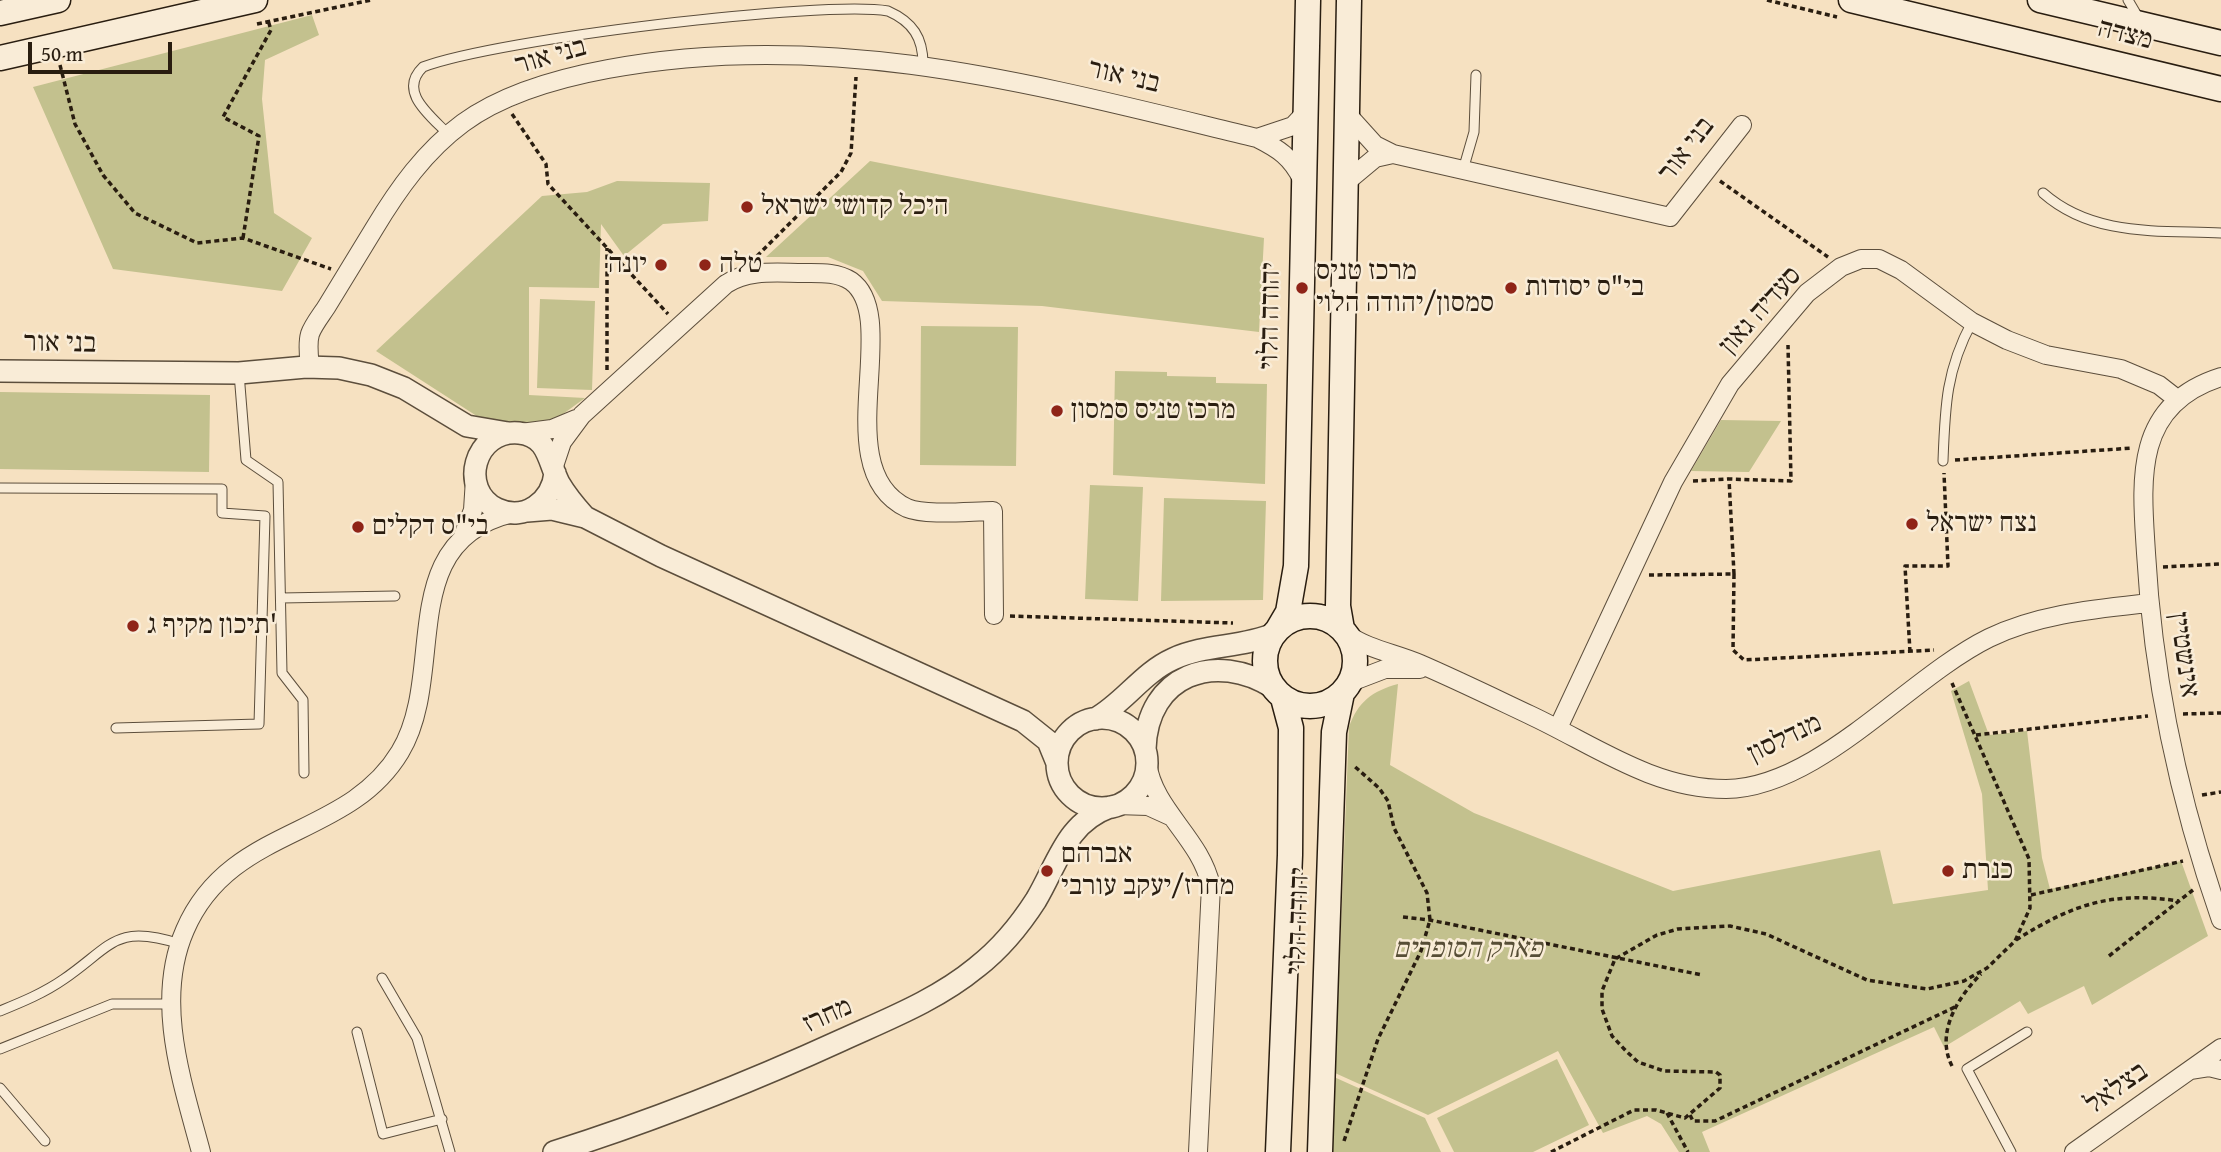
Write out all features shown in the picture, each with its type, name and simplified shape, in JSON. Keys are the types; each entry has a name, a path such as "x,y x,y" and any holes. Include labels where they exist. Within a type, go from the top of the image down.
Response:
{"main road":[{"path":"0,13 58,0"},
{"path":"0,58 255,0"},
{"name":"יהודה הלוי","path":"1276,632 1287,612 1296,566 1308,0"},
{"name":"מצדה","path":"1851,0 2221,89"},
{"name":"מצדה","path":"2040,0 2221,44"},
{"path":"1345,632 1325,618 1310,616 1296,618 1276,632 1265,661 1278,693 1310,706 1325,704 1346,688 1355,654 1338,606 1349,1"},
{"name":"יהודה הלוי","path":"1320,1152 1334,747 1336,713 1346,688"},
{"name":"יהודה הלוי","path":"1278,693 1291,727 1290,830 1278,1152"}],"street":[{"name":"בני אור","path":"0,371 239,373 310,368 310,333 346,274 411,174 464,122 502,101 580,74 692,57 797,54 857,57 923,64 1034,85 1257,138 1281,149 1293,161 1304,182"},
{"path":"1257,138 1293,126 1305,113"},
{"name":"בני אור","path":"1347,114 1375,145 1393,154 1670,217 1708,173 1742,125"},
{"path":"1345,183 1375,158 1393,154"},
{"name":"סעדיה גאון","path":"1558,729 1673,482 1730,384 1807,293 1841,267 1861,259 1879,259 1901,270 1972,322 2046,355 2121,369 2159,385 2177,398"},
{"path":"462,539 481,524 521,512 547,496 565,437 582,415 733,279 754,274 823,273 842,277 856,286 864,300 869,319 869,444 873,470 890,494 908,509 993,511 994,615"},
{"path":"310,368 338,368 380,378 420,397 452,419 483,431 514,433 552,429 582,415"},
{"path":"2177,398 2203,383 2221,377"},
{"name":"אינשטיין","path":"2177,398 2159,422 2149,447 2144,477 2149,603 2165,714 2199,858 2221,920"},
{"path":"452,419 468,441 475,473 486,501 502,511 558,509 585,516 661,556 1023,721 1048,741 1060,773 1082,803 1148,806 1176,820"},
{"path":"201,1152 179,1067 172,1004 180,944 198,906 232,867 275,839 355,799 379,779 399,754 417,712 423,688 425,630 433,590 442,567 462,539 472,516 475,473 486,444 514,433 543,444 571,500 585,516"},
{"name":"מנדלסון","path":"1345,632 1362,645 1433,670 1660,778 1727,789 1754,785 1822,756 1944,664 2022,625 2059,616 2149,603"},
{"path":"1060,773 1066,737 1113,708 1141,681 1169,661 1192,652 1250,643 1276,632"},
{"name":"מנדלסון","path":"1346,688 1385,669 1433,670"},
{"path":"1113,806 1138,789 1145,777 1146,729 1152,712 1161,697 1188,677 1213,670 1239,671 1278,693"},
{"path":"1023,721 1051,726 1088,721 1123,723 1134,731 1146,756 1157,794 1203,860 1212,896 1198,1152"},
{"name":"מחרז","path":"1060,773 1068,811 1062,847"},
{"name":"מחרז","path":"554,1152 745,1083 912,1008 945,990 977,967 1008,938 1037,899 1062,847 1085,819 1113,806"},
{"name":"בצלאל","path":"2074,1152 2221,1048"},
{"name":"בצלאל","path":"2190,1070 2209,1067 2221,1070"}],"lane":[{"path":"2128,0 2143,25"},
{"path":"449,135 415,99 412,86 415,74 423,67 596,27 763,7 832,2 862,4 888,11 915,29 923,45 923,64"},
{"path":"1463,170 1474,132 1476,75"},
{"path":"2043,193 2062,209 2087,221 2115,229 2221,233"},
{"path":"1943,461 1945,396 1957,351 1972,322"},
{"path":"239,373 246,460 278,482 282,673 303,700 304,773"},
{"path":"0,488 222,489 222,513 265,516 259,724 116,728"},
{"path":"281,598 395,596"},
{"path":"0,1011 54,985 113,941 142,935 180,944"},
{"path":"382,978 417,1038 450,1152"},
{"path":"0,1049 112,1004 172,1004"},
{"path":"357,1032 383,1134 442,1119"},
{"path":"2011,1152 1967,1069 2027,1032"},
{"path":"0,1088 45,1141"}],"path":[{"path":"243,238 259,136 223,117 271,30"},
{"path":"56,46 75,124 103,175 135,213 197,243 243,238 346,274"},
{"path":"733,279 841,172 851,153 857,57"},
{"path":"502,101 546,164 548,184 679,326"},
{"path":"1708,173 1841,267"},
{"path":"607,248 607,393"},
{"path":"1673,482 1729,479 1791,481 1787,316"},
{"path":"1910,652 1905,566 1948,566 1943,461 2149,447"},
{"path":"1729,479 1734,574 1732,650 1744,660 1971,649"},
{"path":"2147,567 2221,564"},
{"path":"1630,576 1734,574"},
{"path":"994,615 1240,623"},
{"path":"1944,664 2023,838 2029,859 2031,895 2024,924 2015,941"},
{"path":"1976,735 2165,714 2221,713"},
{"path":"1334,747 1379,788 1388,801 1400,841 1427,892 1430,920 1421,951 1378,1039 1340,1152"},
{"path":"2031,895 2199,858"},
{"path":"2109,956 2207,879"},
{"path":"1551,1152 1634,1110 1665,1112 1680,1118 1690,1115 1720,1088 1720,1075 1716,1072 1653,1068 1638,1062 1612,1036 1605,1022 1602,991 1608,973 1619,957 1657,935 1678,929 1730,926 1766,934 1867,980 1927,989 1944,988 1976,975 2015,941 2059,915 2107,899 2141,896 2179,901"},
{"path":"1404,918 1430,920 1702,975"},
{"path":"1690,1115 1693,1121 1715,1121 1955,1007"},
{"path":"1665,1112 1688,1152"}],"green space":[{"path":"312,15 319,35 265,60 262,99 274,213 312,238 282,291 113,269 33,87"},
{"path":"870,161 1264,238 1259,332 1042,306 882,301 863,271 828,257 766,257"},
{"path":"617,181 710,183 708,221 663,224 624,256 601,224 599,288 529,287 529,395 585,398 552,422 523,428 486,422 376,351 542,196 587,192"},
{"path":"540,299 595,301 592,390 537,388"},
{"path":"921,326 1018,327 1016,466 920,465"},
{"path":"1115,371 1167,372 1167,376 1216,377 1216,383 1267,384 1265,484 1113,475"},
{"path":"0,392 210,395 209,472 0,469"},
{"path":"1721,420 1781,421 1749,472 1691,471"},
{"path":"1090,485 1143,487 1138,601 1085,599"},
{"path":"1164,498 1266,501 1263,600 1161,601"},
{"name":"פארק הסופרים","path":"1969,681 1989,735 2027,731 2042,858 2050,889 2181,861 2208,936 2092,1005 2084,986 2028,1014 2020,1001 1944,1047 1934,1027 1702,1132 1710,1152 1679,1152 1661,1124 1647,1116 1603,1133 1558,1051 1428,1115 1335,1073 1349,727 1362,704 1373,694 1398,684 1390,765 1474,813 1673,891 1880,850 1893,904 1988,890 1982,794 1951,691"},
{"path":"1557,1059 1589,1125 1533,1152 1454,1152 1437,1118"},
{"path":"1334,1077 1425,1118 1441,1152 1332,1152"}],"place":[{"name":"היכל קדושי ישראל","path":"747,207"},
{"name":"יונה","path":"661,265"},
{"name":"טלה","path":"705,265"},
{"name":"מרכז טניס סמסון/יהודה הלוי","path":"1302,288"},
{"name":"בי\"ס יסודות","path":"1511,288"},
{"name":"מרכז טניס סמסון","path":"1057,411"},
{"name":"נצח ישראל","path":"1912,524"},
{"name":"בי\"ס דקלים","path":"358,527"},
{"name":"תיכון מקיף ג'","path":"133,626"},
{"name":"אברהם מחרז/יעקב עורבי","path":"1047,871"},
{"name":"כנרת","path":"1948,871"}]}
